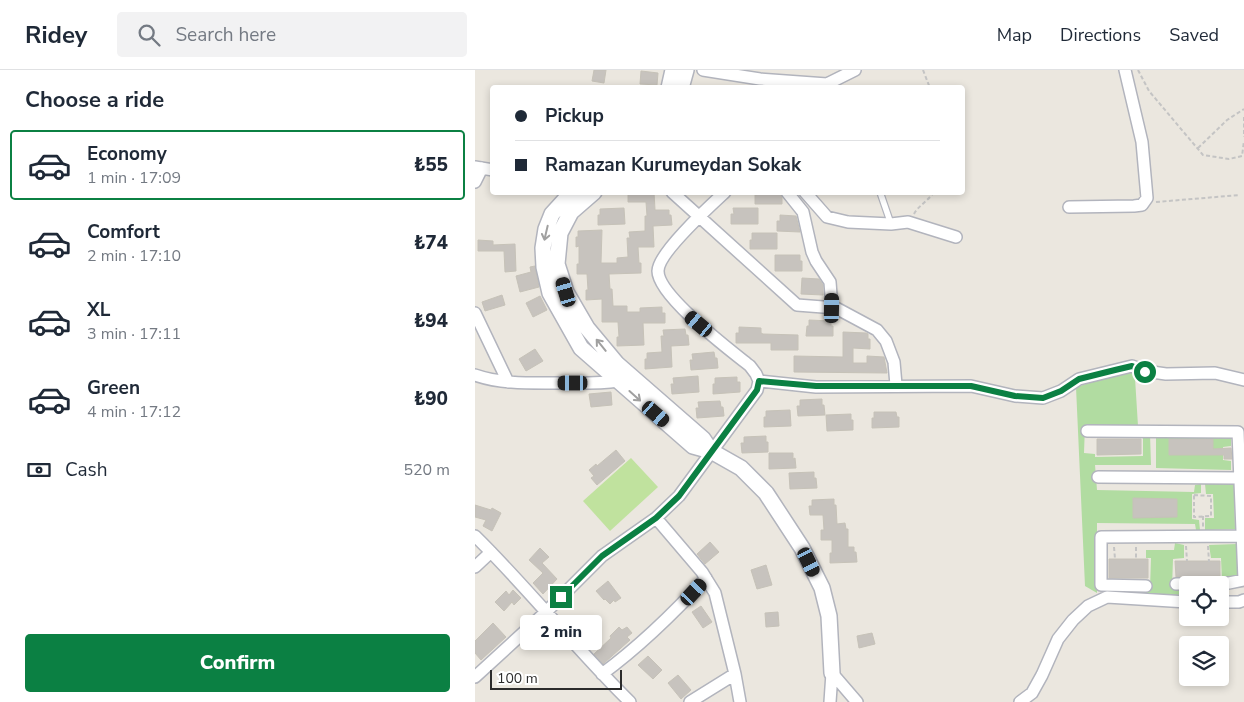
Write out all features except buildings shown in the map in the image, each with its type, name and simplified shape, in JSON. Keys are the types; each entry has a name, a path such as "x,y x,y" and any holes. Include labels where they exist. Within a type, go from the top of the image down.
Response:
{"street":[{"path":"670,85 673,70"},
{"path":"682,85 686,70"},
{"path":"703,70 760,79 819,85"},
{"path":"831,85 855,70"},
{"path":"1069,207 1134,206 1142,205 1147,198 1142,142 1125,70"},
{"path":"475,182 483,168"},
{"path":"569,195 553,214 546,230 543,248 544,267 550,293 581,348 693,446 711,451 741,468 766,493 802,548 822,588 829,616 832,673 830,702"},
{"path":"591,195 571,212 560,233 557,264 566,292 587,328 617,364 703,439 711,451"},
{"path":"675,195 797,305 836,308 877,330 886,341 894,362 896,385"},
{"path":"475,677 547,611 602,556 656,518 679,496 757,390 759,381 750,366 686,313 663,284 658,270 662,260 698,216 722,195"},
{"path":"789,195 803,212 815,261 830,282 832,308"},
{"path":"808,195 827,217 848,222 910,223 956,237"},
{"path":"475,313 508,382"},
{"path":"759,381 816,386 971,386 1015,396 1043,398 1061,391 1079,379 1132,366 1145,372 1166,374 1215,373 1244,380"},
{"path":"475,375 491,380 508,382 573,383 618,381"},
{"path":"1087,431 1238,432 1244,580 1229,583 1176,584"},
{"path":"1098,477 1239,478"},
{"path":"656,518 706,578 715,593 740,702"},
{"path":"1146,586 1101,585 1101,537 1208,536 1242,528"},
{"path":"475,536 547,611 578,649 630,702"},
{"path":"475,567 491,552"},
{"path":"602,674 631,651 706,578"},
{"path":"1021,702 1032,693 1058,640 1073,620 1088,606 1107,598 1179,602"},
{"path":"1229,602 1244,600"},
{"path":"832,673 857,702"},
{"path":"689,702 735,674"}],"lane":[{"path":"881,195 891,224"}],"path":[{"path":"923,70 929,85"},
{"path":"1138,70 1149,91 1203,155 1229,159 1242,156 1244,141"},
{"path":"1198,148 1227,120 1244,109"},
{"path":"1244,117 1244,137"},
{"path":"910,223 915,211 932,195"},
{"path":"1147,198 1158,202 1240,196"},
{"path":"1194,495 1211,496 1211,516 1194,517 1194,495"},
{"path":"1186,536 1187,560"},
{"path":"1208,536 1209,562"},
{"path":"1136,537 1136,559"}],"green space":[{"path":"1133,370 1138,426 1085,425 1084,453 1095,454 1095,457 1143,456 1143,435 1150,434 1151,465 1095,465 1097,490 1194,492 1195,485 1201,484 1201,493 1192,494 1192,519 1199,520 1200,530 1196,530 1195,524 1097,523 1097,593 1085,586 1076,387"},
{"path":"1156,434 1231,434 1231,446 1223,447 1223,460 1231,461 1231,470 1156,468"},
{"path":"631,458 658,487 610,531 583,501"},
{"path":"1234,483 1235,529 1205,530 1205,518 1214,518 1213,494 1206,494 1205,484"},
{"path":"1175,543 1184,545 1184,558 1173,559 1172,588 1179,588 1179,595 1104,592 1103,588 1150,589 1151,558 1146,558 1146,550 1174,550"},
{"path":"1237,544 1238,580 1229,581 1229,576 1222,576 1221,558 1211,558 1209,545"}],"route":[{"path":"561,597 602,556 626,541 656,518 679,496 757,390 759,381 816,386 971,386 1015,396 1043,398 1061,391 1079,379 1132,366 1145,372"}]}
